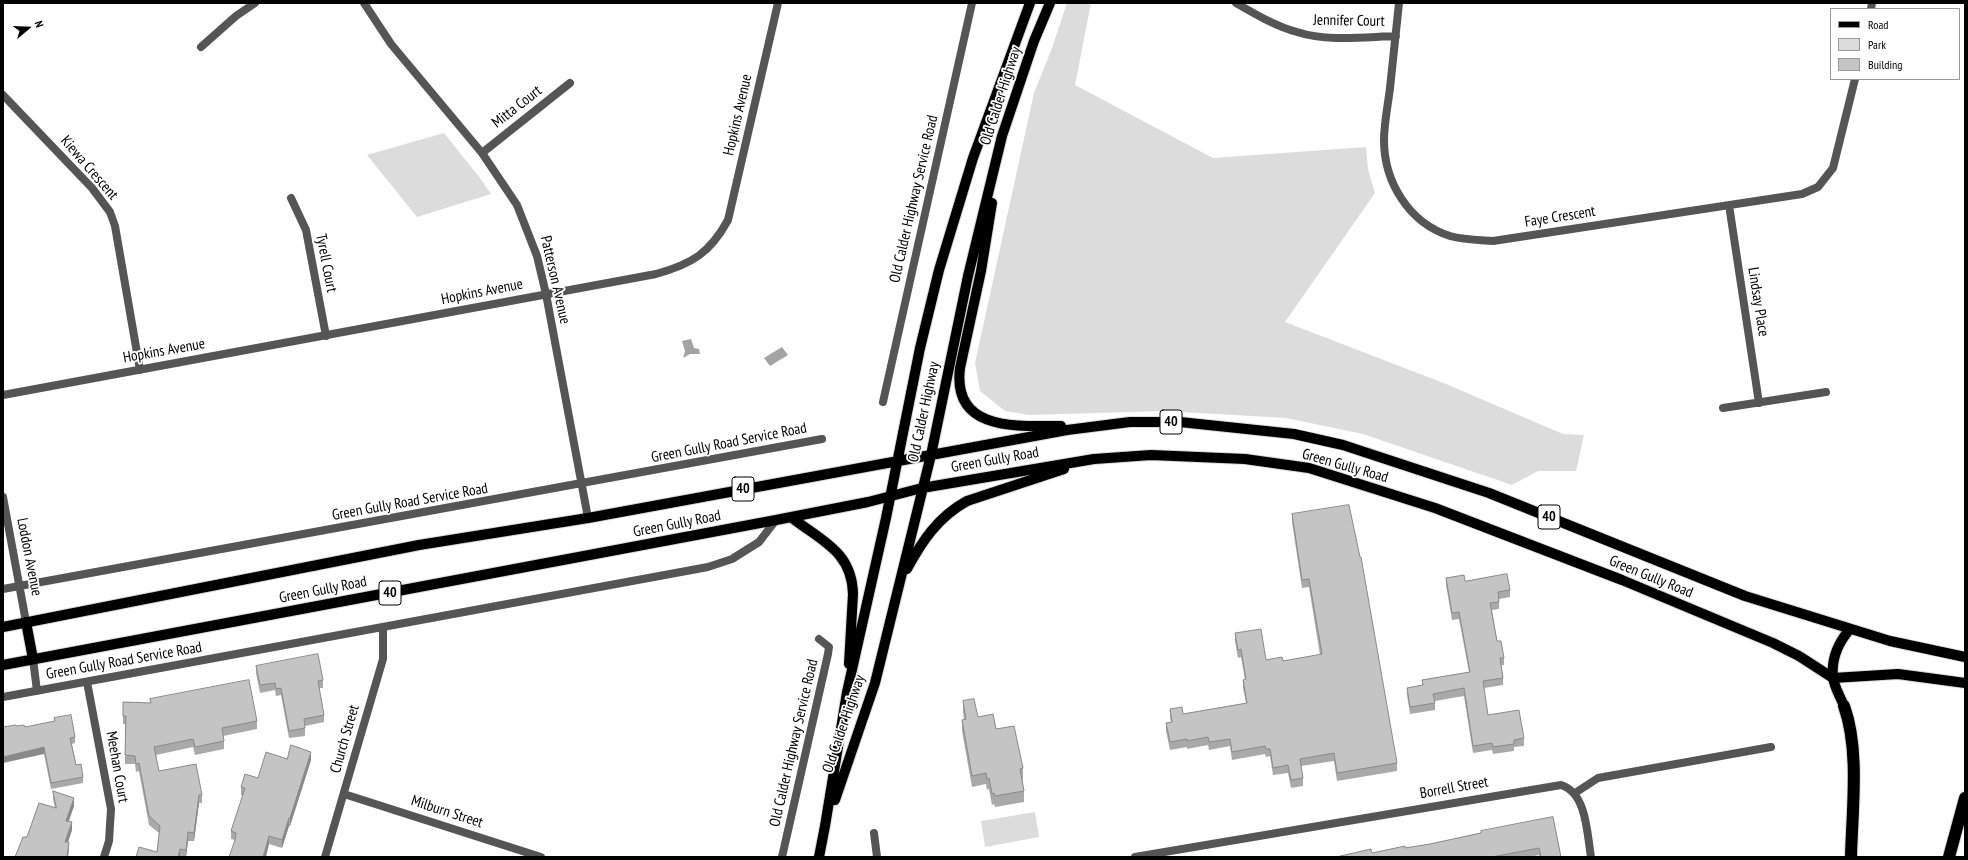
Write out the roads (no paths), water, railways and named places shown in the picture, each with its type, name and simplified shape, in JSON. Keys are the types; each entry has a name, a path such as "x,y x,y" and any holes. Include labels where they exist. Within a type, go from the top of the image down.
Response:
{"highway":[{"path":"1844,706 1848,717 1853,743 1851,857"},
{"path":"1949,857 1965,798"}],"main road":[{"name":"Old Calder Highway","path":"818,857 825,826 848,692 898,460 920,348 955,212 992,103 1030,3"},
{"name":"Old Calder Highway","path":"825,826 875,683 931,454 968,276 1002,136 1034,41 1050,3"},
{"path":"1002,136 981,271 960,368 959,378 961,391 972,410 986,420 994,423 1029,426 1101,426"},
{"name":"Green Gully Road","path":"3,627 419,545 588,518 1067,430 1130,422 1180,422 1294,434 1343,445 1490,493 1632,552 1745,596 1890,641 1965,656"},
{"name":"Green Gully Road","path":"3,665 776,520 889,497 922,488 1094,459 1130,455 1198,456 1245,459 1309,468 1435,508 1622,580 1773,643 1799,656 1833,678"},
{"path":"900,581 925,537 957,506 967,501 1094,459"},
{"path":"791,517 832,547 844,559 853,584 848,692"},
{"path":"26,622 33,659"},
{"path":"1844,706 1833,678 1835,651 1841,640 1850,629"},
{"path":"1833,678 1898,674 1965,683"}],"street":[{"path":"201,47 236,16 255,3"},
{"name":"Patterson Avenue","path":"364,3 391,44 482,153 517,205 537,256 546,294 588,518"},
{"name":"Hopkins Avenue","path":"3,396 656,274 688,264 700,255 720,235 728,220 778,3"},
{"name":"Old Calder Highway Service Road","path":"883,402 972,3"},
{"name":"Jennifer Court","path":"1236,3 1275,24 1298,33 1340,38 1396,36"},
{"name":"Faye Crescent","path":"1399,3 1384,139 1386,163 1395,190 1407,207 1420,220 1434,229 1451,236 1468,240 1493,241 1802,194 1818,187 1826,179 1833,168 1855,80"},
{"name":"Mitta Court","path":"482,153 570,83"},
{"name":"Kiewa Crescent","path":"3,95 92,188 110,212 115,226 140,370"},
{"name":"Tyrell Court","path":"291,198 306,230 326,336"},
{"name":"Lindsay Place","path":"1729,206 1759,403"},
{"path":"1723,408 1826,392"},
{"name":"Green Gully Road Service Road","path":"3,590 581,485 822,439"},
{"name":"Loddon Avenue","path":"3,497 26,622"},
{"name":"Green Gully Road Service Road","path":"3,697 708,567 732,559 759,542 776,520"},
{"name":"Church Street","path":"324,857 383,659 383,627"},
{"name":"Old Calder Highway Service Road","path":"782,857 828,654 829,647 820,639"},
{"path":"33,659 37,691"},
{"name":"Meehan Court","path":"87,682 111,809 109,841 104,857"},
{"path":"1591,857 1582,808 1575,793 1598,778 1770,747"},
{"name":"Borrell Street","path":"1135,857 1153,856 1552,785 1568,787 1575,793"},
{"name":"Milburn Street","path":"344,794 541,857"},
{"path":"874,834 877,857"}]}
